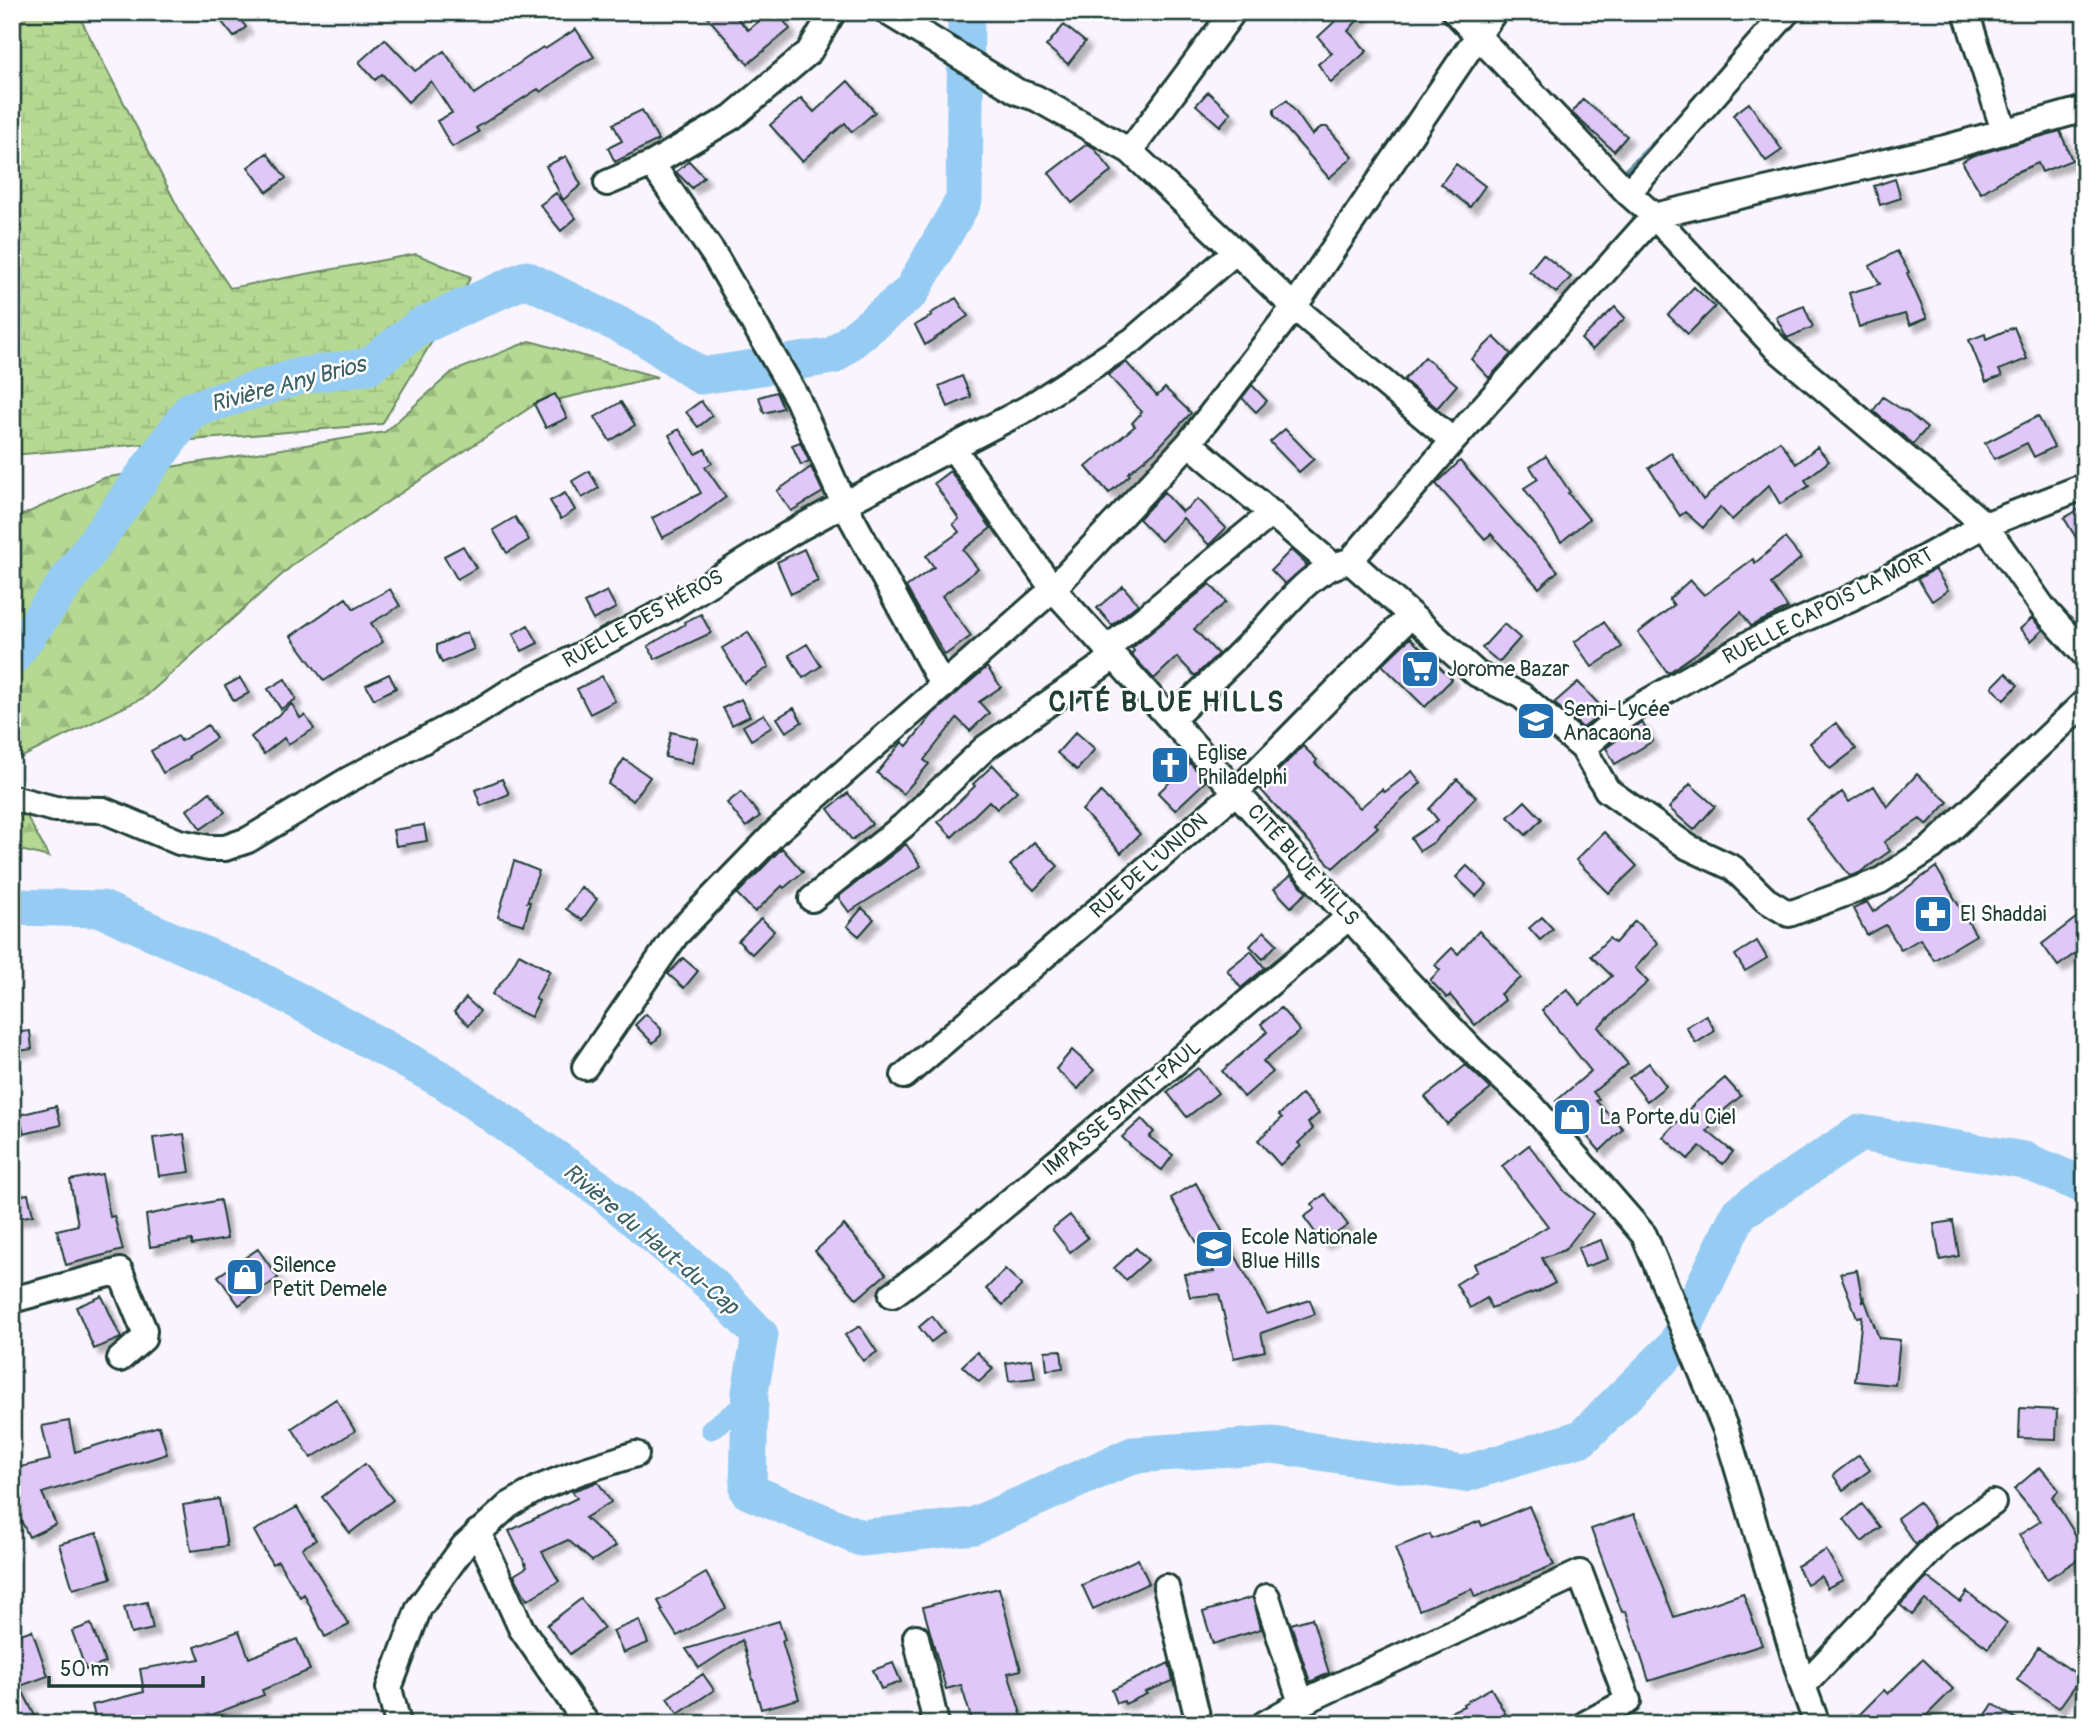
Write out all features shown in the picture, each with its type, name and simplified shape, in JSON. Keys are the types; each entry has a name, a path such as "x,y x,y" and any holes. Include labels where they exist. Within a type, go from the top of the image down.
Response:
{"street":[{"path":"607,183 652,164 732,117 808,52 833,12"},
{"path":"887,12 1018,92 1036,98 1130,151 1294,307 1453,441"},
{"path":"1130,151 1233,12"},
{"path":"1455,12 1628,193 1654,216 1776,348 1985,525 2044,609 2085,654"},
{"path":"585,1067 676,935 776,832 1053,589 1189,443 1294,307 1494,12"},
{"path":"1628,193 1787,12"},
{"path":"1966,12 2004,131"},
{"path":"1171,720 1260,633 1293,595 1341,563 1654,216 1945,148 2085,109"},
{"path":"652,164 715,256 797,398 844,504 943,687"},
{"name":"RUELLE DES HÉROS","path":"12,798 55,809 103,810 179,842 209,848 225,848 248,840 348,780 478,712 509,691 667,610 794,531 1028,408 1133,340 1235,252"},
{"path":"1189,443 1272,513 1411,615 1477,674 1522,696 1583,748 1607,790 1688,847 1733,868 1766,900 1789,914 1880,881 1932,847 2085,702"},
{"name":"CITÉ BLUE HILLS","path":"953,448 1053,589 1473,1051 1533,1107 1644,1235 1726,1430 1802,1686 1817,1724"},
{"name":"RUELLE CAPOIS LA MORT","path":"1583,748 1635,709 1752,642 1851,598 1985,525 2085,486"},
{"path":"812,899 903,826 985,748 1110,653 1272,513"},
{"name":"RUE DE L'UNION","path":"904,1076 1236,792 1411,615"},
{"name":"IMPASSE SAINT-PAUL","path":"892,1295 941,1259 1349,917"},
{"path":"12,1300 120,1271 144,1330 143,1339 120,1359"},
{"path":"398,1724 389,1688 419,1608 464,1546 509,1505 539,1488 636,1454"},
{"path":"1802,1686 1942,1539 1993,1503"},
{"path":"478,1532 521,1628 587,1724"},
{"path":"1264,1724 1301,1703 1580,1573 1628,1701 1585,1724"},
{"path":"1166,1587 1199,1724"},
{"path":"1267,1597 1301,1703"},
{"path":"916,1637 936,1724"}],"green space":[{"path":"12,12 77,12 184,219 230,288 416,254 471,277 382,424 12,455"},
{"path":"530,341 657,377 534,405 295,563 145,697 12,762 12,520 103,478 385,432 452,372"},
{"path":"12,789 49,857 12,848"}],"building":[{"path":"214,12 234,12 246,27 234,37"},
{"path":"703,12 732,12 748,30 770,12 777,12 790,29 748,64"},
{"path":"1345,12 1365,12 1348,31 1367,51 1331,83 1318,64 1332,53 1318,37"},
{"path":"1064,25 1085,42 1068,64 1046,46"},
{"path":"576,29 594,57 541,92 538,89 476,128 479,132 452,147 437,121 452,113 431,81 408,102 382,74 375,80 359,62 385,39 415,71 444,51 474,94 543,47 545,49"},
{"path":"848,81 875,112 852,132 845,123 802,161 770,125 801,98 814,112"},
{"path":"1208,92 1231,113 1220,126 1196,105"},
{"path":"1583,99 1627,136 1614,151 1572,113"},
{"path":"1287,100 1312,135 1321,127 1327,127 1353,157 1329,178 1274,115 1274,109"},
{"path":"1749,103 1782,150 1766,161 1733,115"},
{"path":"642,110 658,140 615,162 608,148 622,141 613,124"},
{"path":"2060,131 2072,160 2042,172 2038,163 2012,174 1981,193 1962,162 1972,156"},
{"path":"1087,144 1093,147 1112,171 1072,203 1049,173"},
{"path":"267,153 286,178 267,192 248,167"},
{"path":"566,156 581,185 563,200 546,166"},
{"path":"689,161 704,177 692,188 676,172"},
{"path":"1456,164 1485,186 1470,207 1441,184"},
{"path":"1895,179 1901,198 1880,205 1874,186"},
{"path":"556,193 576,218 561,231 540,205"},
{"path":"1897,251 1909,272 1907,273 1927,318 1910,325 1905,314 1859,327 1849,293 1880,284 1870,266"},
{"path":"1543,254 1571,277 1556,293 1529,271"},
{"path":"1694,287 1715,307 1688,334 1668,315"},
{"path":"956,298 968,316 925,345 915,325"},
{"path":"1804,306 1813,327 1787,338 1776,317"},
{"path":"1615,307 1625,318 1592,350 1581,339"},
{"path":"2014,327 2027,359 1999,370 2002,376 1986,382 1969,340 1985,334 1986,339"},
{"path":"1494,337 1511,354 1489,378 1471,359"},
{"path":"1425,357 1457,385 1437,408 1404,380"},
{"path":"1126,362 1157,396 1165,388 1191,413 1109,493 1086,467 1135,426 1132,423 1142,412 1108,375"},
{"path":"962,376 971,397 948,407 939,386"},
{"path":"1252,385 1267,401 1256,412 1242,398"},
{"path":"776,392 783,408 764,413 759,397"},
{"path":"555,394 567,418 546,428 534,404"},
{"path":"1883,397 1927,428 1913,444 1873,411"},
{"path":"701,401 712,416 698,427 686,412"},
{"path":"621,402 635,425 610,441 595,417"},
{"path":"2038,416 2054,447 2034,457 2027,443 1994,459 1985,443"},
{"path":"679,429 696,454 705,449 712,463 705,467 726,497 691,523 662,538 652,518 701,493 669,435"},
{"path":"1285,429 1314,459 1299,472 1270,442"},
{"path":"1780,441 1796,464 1817,447 1829,461 1805,480 1809,486 1780,504 1769,485 1732,520 1720,507 1703,528 1685,512 1680,516 1649,468 1671,453 1703,500 1729,476"},
{"path":"800,442 809,461 801,465 792,445"},
{"path":"1546,456 1570,492 1568,493 1589,519 1561,542 1524,488 1538,479 1530,467"},
{"path":"1460,461 1558,571 1539,588 1491,534 1485,539 1436,484"},
{"path":"811,467 823,492 791,511 777,491"},
{"path":"589,471 599,488 582,498 572,481"},
{"path":"950,471 991,528 963,550 978,569 942,596 971,636 945,655 906,587 934,567 926,556 959,532 953,524 959,519 934,483"},
{"path":"1164,492 1182,512 1198,499 1226,528 1209,545 1183,518 1161,541 1139,519"},
{"path":"565,493 575,510 561,519 550,501"},
{"path":"2085,506 2085,552 2064,518"},
{"path":"515,517 529,540 507,553 493,530"},
{"path":"1785,538 1801,558 1771,584 1788,608 1751,626 1741,612 1698,652 1668,673 1638,633 1674,605 1669,599 1690,580 1704,595 1753,559 1755,563"},
{"path":"463,546 476,568 457,579 444,556"},
{"path":"804,549 818,581 791,594 777,562"},
{"path":"1291,550 1307,565 1285,584 1271,570"},
{"path":"1935,569 1948,590 1932,601 1918,579"},
{"path":"1210,584 1226,602 1194,629 1218,654 1195,676 1177,657 1154,679 1131,654 1134,651 1132,648"},
{"path":"1123,586 1138,604 1112,625 1097,608"},
{"path":"390,589 400,606 371,623 383,642 324,681 291,636 346,598 354,609"},
{"path":"607,591 616,608 593,620 584,603"},
{"path":"701,614 711,633 655,659 648,646"},
{"path":"2032,618 2043,630 2031,641 2020,629"},
{"path":"1604,622 1622,647 1592,667 1574,642"},
{"path":"1504,624 1520,638 1499,662 1482,648"},
{"path":"528,625 538,643 522,651 513,634"},
{"path":"467,632 474,649 442,663 437,645"},
{"path":"748,632 769,667 744,683 722,648"},
{"path":"1410,638 1452,679 1425,707 1382,665"},
{"path":"807,644 821,666 803,678 789,655"},
{"path":"987,667 1001,687 979,702 989,713 970,731 957,718 924,760 929,764 903,794 877,773 902,742 907,746 933,714"},
{"path":"2006,673 2018,685 2004,700 1992,687"},
{"path":"389,674 396,688 374,699 366,685"},
{"path":"602,676 615,701 590,714 577,689"},
{"path":"240,678 249,693 234,701 225,686"},
{"path":"285,679 296,699 281,709 268,689"},
{"path":"1578,682 1605,711 1583,728 1554,703"},
{"path":"741,699 750,716 732,725 723,708"},
{"path":"292,704 300,718 305,715 314,729 288,744 284,738 264,754 251,737"},
{"path":"794,708 802,722 786,732 777,718"},
{"path":"764,714 772,727 751,740 743,726"},
{"path":"1642,722 1653,741 1615,764 1606,748"},
{"path":"1836,723 1856,749 1830,769 1810,743"},
{"path":"208,725 216,738 189,756 190,758 163,773 151,751 178,736 181,741"},
{"path":"671,732 698,739 692,763 665,757"},
{"path":"1076,732 1095,749 1077,770 1057,753"},
{"path":"1303,746 1317,760 1315,763 1360,808 1382,789 1385,792 1412,771 1421,783 1375,824 1378,827 1333,868 1260,789"},
{"path":"624,759 650,777 633,801 608,784"},
{"path":"1190,763 1206,781 1175,810 1158,793"},
{"path":"993,765 1017,791 997,809 989,801 952,837 938,822"},
{"path":"1917,774 1948,802 1927,825 1920,819 1884,842 1890,851 1859,873 1850,876 1806,818 1842,792 1849,802 1874,786 1887,807"},
{"path":"502,779 509,794 481,806 475,790"},
{"path":"1457,779 1476,797 1434,842 1420,851 1411,838 1438,820 1429,809"},
{"path":"1690,784 1715,806 1694,830 1669,808"},
{"path":"210,792 225,812 201,829 187,810"},
{"path":"741,792 760,816 746,827 727,803"},
{"path":"1101,792 1140,834 1121,853 1082,810"},
{"path":"848,793 872,824 852,840 828,809"},
{"path":"1525,801 1542,819 1526,835 1508,817"},
{"path":"424,825 427,841 396,846 393,830"},
{"path":"1604,832 1637,866 1609,893 1576,860"},
{"path":"1034,842 1058,866 1034,890 1010,865"},
{"path":"906,844 921,866 849,912 838,897"},
{"path":"782,848 803,872 784,888 782,886 755,912 737,894"},
{"path":"514,861 539,871 527,902 530,902 524,925 498,917"},
{"path":"1467,866 1487,885 1476,896 1456,877"},
{"path":"1936,867 1976,935 1934,960 1920,939 1901,950 1886,925 1867,935 1853,909 1867,902 1873,912"},
{"path":"1291,875 1307,892 1291,907 1274,889"},
{"path":"581,887 597,899 582,920 566,909"},
{"path":"862,908 874,919 859,936 847,926"},
{"path":"2085,911 2085,946 2058,966 2042,944"},
{"path":"1542,917 1553,929 1540,940 1529,928"},
{"path":"761,918 774,931 752,954 738,941"},
{"path":"1635,921 1658,943 1635,968 1648,982 1598,1027 1628,1064 1593,1092 1599,1099 1596,1101 1623,1129 1600,1151 1556,1101 1591,1071 1542,1010 1567,989 1580,1005 1612,976 1591,956 1609,938 1615,943"},
{"path":"1264,931 1277,944 1263,959 1250,946"},
{"path":"1479,931 1503,954 1521,978 1500,994 1505,1000 1475,1025 1450,995 1447,998 1430,980 1440,970 1435,965 1452,948 1458,954"},
{"path":"1757,941 1767,958 1745,971 1735,955"},
{"path":"1251,951 1265,968 1241,988 1227,970"},
{"path":"519,954 550,971 535,999 539,1001 531,1017 502,1003 492,994"},
{"path":"683,958 698,971 684,988 668,974"},
{"path":"466,998 480,1011 469,1025 454,1012"},
{"path":"1281,1008 1300,1031 1263,1061 1273,1072 1244,1097 1222,1071 1267,1032 1261,1024"},
{"path":"646,1014 661,1029 661,1035 653,1043 635,1025"},
{"path":"1706,1015 1715,1031 1696,1043 1686,1027"},
{"path":"30,1031 32,1049 12,1052 12,1033"},
{"path":"1072,1050 1094,1070 1078,1089 1056,1069"},
{"path":"1649,1063 1666,1086 1647,1101 1629,1078"},
{"path":"1466,1065 1491,1089 1447,1124 1425,1097"},
{"path":"1198,1068 1218,1093 1187,1117 1167,1092"},
{"path":"1725,1078 1741,1096 1712,1120 1715,1123 1707,1131 1733,1152 1723,1164 1700,1146 1688,1159 1663,1137 1695,1103"},
{"path":"1302,1094 1319,1113 1308,1123 1313,1129 1298,1143 1301,1146 1280,1165 1258,1140 1282,1118 1279,1115"},
{"path":"56,1106 61,1125 24,1134 19,1115"},
{"path":"1142,1119 1154,1132 1149,1137 1173,1155 1162,1170 1122,1137"},
{"path":"184,1134 190,1172 159,1176 153,1138"},
{"path":"1529,1145 1565,1192 1593,1214 1565,1250 1542,1258 1555,1283 1536,1293 1491,1308 1487,1298 1470,1308 1456,1284 1477,1271 1474,1264 1505,1252 1548,1226 1502,1166"},
{"path":"102,1174 110,1217 114,1216 123,1250 66,1265 57,1230 78,1225 70,1180"},
{"path":"1196,1183 1267,1314 1310,1300 1315,1314 1261,1333 1265,1351 1234,1358 1219,1294 1190,1297 1184,1274 1214,1272 1171,1198"},
{"path":"28,1194 33,1215 15,1219 12,1197"},
{"path":"1325,1194 1348,1225 1323,1243 1304,1217 1315,1209 1312,1204"},
{"path":"220,1200 227,1239 192,1245 192,1240 150,1247 146,1215"},
{"path":"1070,1215 1088,1238 1070,1252 1052,1229"},
{"path":"1953,1221 1959,1256 1940,1260 1934,1224"},
{"path":"844,1225 886,1274 857,1299 815,1251"},
{"path":"1601,1240 1608,1259 1585,1267 1578,1248"},
{"path":"1136,1248 1148,1260 1126,1280 1114,1268"},
{"path":"258,1249 278,1278 239,1305 218,1276"},
{"path":"1005,1269 1022,1285 1003,1305 986,1289"},
{"path":"1857,1270 1863,1303 1864,1298 1879,1338 1900,1340 1895,1385 1855,1381 1862,1316 1857,1317 1840,1273"},
{"path":"102,1296 121,1338 94,1349 76,1307"},
{"path":"932,1316 944,1332 931,1342 919,1327"},
{"path":"860,1326 877,1352 863,1361 845,1335"},
{"path":"1061,1350 1063,1368 1047,1370 1045,1351"},
{"path":"977,1352 993,1369 979,1382 962,1366"},
{"path":"1032,1359 1035,1378 1009,1381 1006,1363"},
{"path":"336,1399 355,1431 311,1458 292,1428"},
{"path":"2020,1408 2057,1410 2056,1439 2019,1438"},
{"path":"69,1421 75,1452 159,1426 167,1454 42,1493 56,1524 29,1537 12,1502 12,1469 50,1460 42,1426"},
{"path":"1859,1455 1870,1470 1843,1490 1833,1475"},
{"path":"365,1464 393,1500 350,1533 322,1497"},
{"path":"2040,1467 2059,1490 2052,1497 2085,1550 2085,1555 2047,1579 2019,1535 2041,1521 2014,1489"},
{"path":"598,1482 611,1502 585,1518 616,1546 592,1561 568,1540 542,1552 559,1581 527,1600 514,1575 527,1567 509,1531 577,1498 572,1491"},
{"path":"219,1499 227,1546 191,1551 183,1505"},
{"path":"1919,1502 1935,1525 1916,1545 1897,1518"},
{"path":"1862,1504 1880,1527 1862,1542 1844,1519"},
{"path":"1529,1506 1554,1565 1475,1597 1472,1589 1419,1610 1395,1548 1430,1534 1432,1539 1480,1521 1482,1526"},
{"path":"297,1507 316,1540 302,1548 349,1625 325,1637 304,1594 300,1597 278,1561 272,1564 254,1531"},
{"path":"1634,1514 1674,1617 1743,1593 1762,1645 1649,1681 1626,1611 1622,1612 1591,1529"},
{"path":"97,1533 111,1578 73,1589 59,1544"},
{"path":"1826,1550 1843,1580 1827,1588 1821,1576 1807,1584 1797,1566"},
{"path":"1138,1559 1149,1583 1093,1609 1082,1585"},
{"path":"706,1573 726,1608 677,1636 661,1611 663,1610 658,1601"},
{"path":"1927,1577 1960,1602 1967,1592 2007,1623 1988,1648 1925,1600 1912,1615 1900,1605"},
{"path":"999,1588 1021,1670 1008,1673 1023,1720 1011,1724 973,1724 961,1685 946,1689 923,1607"},
{"path":"1253,1597 1261,1629 1213,1644 1203,1612"},
{"path":"581,1599 604,1628 570,1654 547,1625"},
{"path":"147,1602 153,1629 131,1634 124,1607"},
{"path":"1312,1618 1329,1673 1310,1682 1291,1624"},
{"path":"639,1620 648,1643 623,1653 613,1631"},
{"path":"779,1621 799,1699 761,1709 742,1640 699,1668 686,1649"},
{"path":"91,1624 105,1663 86,1670 72,1631"},
{"path":"32,1630 48,1676 20,1686 39,1724 12,1724 12,1637"},
{"path":"239,1631 249,1658 297,1639 310,1670 262,1690 264,1695 198,1720 199,1724 97,1724 92,1705 144,1692 140,1669 200,1659 195,1647"},
{"path":"2038,1648 2081,1677 2059,1708 2017,1680"},
{"path":"1923,1659 1953,1689 1918,1724 1850,1724 1884,1690 1888,1694"},
{"path":"893,1663 901,1682 881,1689 873,1670"},
{"path":"1169,1663 1173,1681 1145,1692 1147,1694 1125,1704 1124,1701 1117,1703 1112,1690"},
{"path":"703,1674 714,1690 678,1714 667,1698"},
{"path":"1491,1688 1511,1724 1423,1724 1464,1706 1463,1704"},
{"path":"1993,1704 2024,1724 1980,1724"}],"waterway":[{"name":"Rivière Any Brios","path":"12,657 191,410 300,376 369,366 419,327 526,279 644,337 701,376 833,356 911,292 964,200 966,12"},
{"path":"1622,175 1663,135"},
{"name":"Rivière du Haut-du-Cap","path":"12,907 102,909 258,979 446,1082 598,1188 711,1284 760,1335 750,1392 748,1491 861,1538 973,1526 1133,1455 1273,1445 1464,1474 1582,1438 1675,1346 1739,1213 1860,1133 2024,1160 2085,1186"},
{"path":"711,1429 750,1401"}],"place":[{"name":"Jorome Bazar","path":"1420,669"},
{"name":"Semi-Lycée Anacaona","path":"1536,721"},
{"name":"Eglise Philadelphi","path":"1170,765"},
{"name":"El Shaddai","path":"1933,914"},
{"name":"La Porte du Ciel","path":"1572,1117"},
{"name":"Ecole Nationale Blue Hills","path":"1214,1249"},
{"name":"Silence Petit Demele","path":"245,1277"}],"district":[{"name":"CITÉ BLUE HILLS","path":"1167,702"}]}
